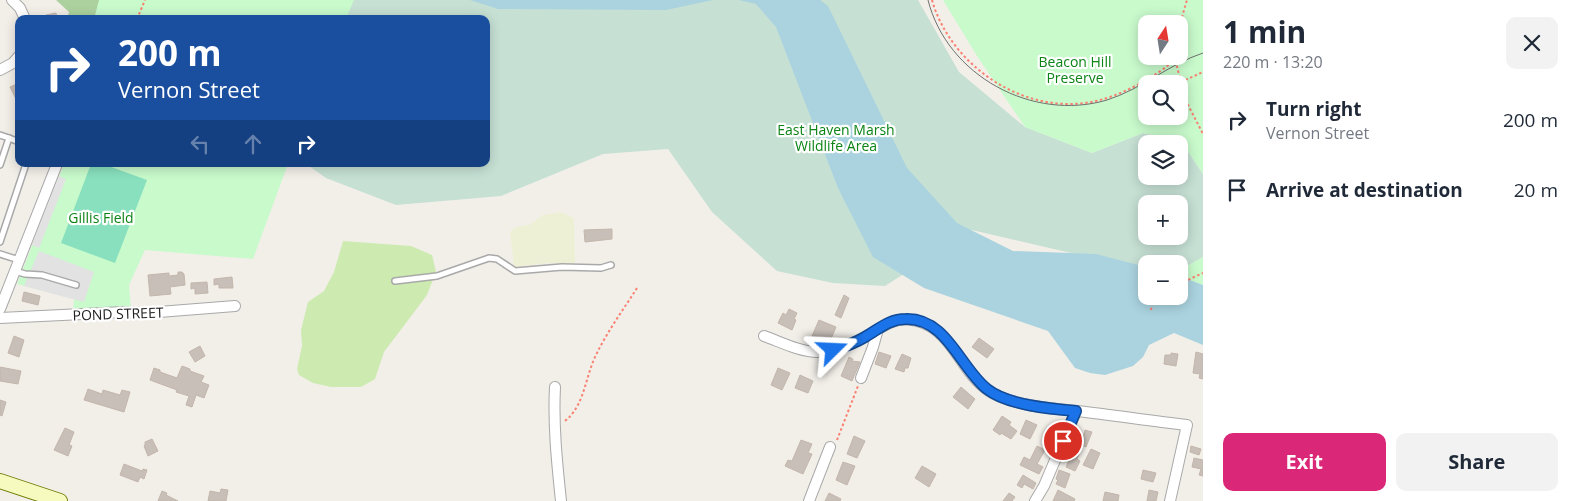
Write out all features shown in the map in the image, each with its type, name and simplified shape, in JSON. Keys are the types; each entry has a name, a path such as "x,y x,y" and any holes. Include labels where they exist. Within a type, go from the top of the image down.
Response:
{"main road":[{"path":"0,481 35,496 60,501"}],"street":[{"path":"12,0 20,8 23,15"},
{"path":"0,70 8,67 15,60"},
{"path":"0,309 56,167"},
{"name":"POND STREET","path":"0,318 124,312 146,313 235,306"},
{"path":"764,336 804,350 817,352 848,346 890,321 907,319 928,325 939,332 979,382 988,390 1007,399 1076,411 1187,425 1170,501"},
{"path":"861,378 878,329"},
{"path":"555,387 554,426 561,501"},
{"path":"1034,501 1044,486 1076,411"},
{"path":"809,501 830,447"}],"lane":[{"path":"0,136 15,140"},
{"path":"0,165 9,138"},
{"path":"0,242 25,167"},
{"path":"0,254 19,260"},
{"path":"395,281 437,276 489,258 497,259 516,271 562,266 601,268 611,265"},
{"path":"14,271 26,274 42,274 76,285"}],"path":[{"path":"139,15 145,0"},
{"path":"932,0 941,25 963,55 988,78 1024,96 1062,103 1096,101 1128,89 1152,77 1169,65"},
{"path":"1183,15 1187,0"},
{"path":"1188,79 1203,73"},
{"path":"1188,105 1203,134"},
{"path":"1188,280 1203,273"},
{"path":"554,426 567,420 578,406 594,358 603,340 636,288"},
{"path":"1151,310 1152,305"},
{"path":"830,447 837,441 861,378"}],"green space":[{"path":"56,0 199,0 195,15 68,15 69,12"},
{"path":"99,0 354,0 348,15 95,15"},
{"name":"East Haven Marsh Wildlife Area","path":"174,0 918,0 959,72 1025,127 1092,153 1143,133 1152,135 1138,135 1138,185 1188,185 1188,152 1203,174 1203,257 1188,265 1188,255 1138,255 1138,266 1071,253 972,230 885,286 833,283 777,271 712,212 668,149 603,154 501,196 396,205 326,178 310,167 490,167 490,15 172,15"},
{"name":"Beacon Hill Preserve","path":"943,0 1203,0 1203,174 1188,152 1188,135 1152,135 1143,133 1092,153 1025,127 977,56"},
{"name":"Gillis Field","path":"63,167 287,167 253,259 145,250 129,285 131,309 73,311 74,299 17,284"},
{"path":"90,167 111,167 147,180 115,263 61,243"},
{"path":"560,212 574,218 575,263 547,263 514,267 510,232 516,227 529,225 543,215"},
{"path":"343,241 411,246 432,255 436,272 427,295 384,352 375,379 361,387 331,387 313,383 299,375 297,369 302,346 301,330 308,302 324,291 334,272"},
{"path":"1203,257 1203,285 1188,279 1189,265"}],"shaded area":[{"path":"59,176 66,179 39,248 32,245"},
{"path":"39,251 94,272 84,302 24,286"}],"water":[{"path":"470,0 713,0 666,10 498,9"},
{"path":"739,0 820,0 828,6 907,168 957,223 1013,251 1096,254 1138,265 1138,305 1188,305 1188,279 1203,285 1203,345 1174,333 1149,345 1143,357 1133,366 1105,375 1090,373 1075,368 1048,331 924,288 873,257 838,188 776,27 756,4"}],"building":[{"path":"15,85 15,97 10,87"},
{"path":"612,229 612,239 585,242 584,230"},
{"path":"178,272 184,274 185,285 170,287 171,294 150,296 148,275 169,273 169,276 178,275"},
{"path":"232,277 233,288 219,288 219,284 214,285 214,279"},
{"path":"207,282 208,293 195,294 195,288 191,289 191,283"},
{"path":"24,292 40,296 38,305 22,301"},
{"path":"844,295 849,298 841,318 835,315"},
{"path":"789,309 797,313 792,330 778,323 783,313 786,315"},
{"path":"819,320 836,327 828,346 816,341 818,339 812,336"},
{"path":"14,336 24,340 19,357 8,353"},
{"path":"979,338 994,349 987,358 972,347"},
{"path":"200,346 205,356 195,362 189,352"},
{"path":"879,352 891,356 886,368 875,364"},
{"path":"1196,352 1203,354 1203,379 1199,378 1200,374 1193,373"},
{"path":"1171,353 1178,354 1176,366 1164,364 1165,355 1171,355"},
{"path":"902,354 911,358 908,368 905,368 904,372 895,369"},
{"path":"849,357 853,359 852,361 860,362 852,381 841,376"},
{"path":"182,366 204,376 201,382 209,385 204,398 196,395 192,407 186,405 189,396 150,380 154,368 177,378"},
{"path":"0,367 21,371 18,384 0,381"},
{"path":"778,368 790,373 782,390 771,385"},
{"path":"800,375 813,381 808,393 795,388"},
{"path":"961,387 975,399 968,409 953,397"},
{"path":"88,389 102,394 103,390 120,395 122,390 130,392 124,412 84,400"},
{"path":"0,400 6,402 2,416 0,415"},
{"path":"1002,416 1011,422 1009,425 1017,431 1011,439 993,430"},
{"path":"1026,420 1037,425 1030,439 1020,434"},
{"path":"65,428 74,432 69,445 72,446 68,456 54,450"},
{"path":"1085,430 1092,432 1086,447 1081,445"},
{"path":"854,436 865,441 857,458 847,454"},
{"path":"152,439 158,451 148,456 144,446 145,442"},
{"path":"801,440 812,444 808,453 812,454 803,474 785,466 788,460 792,461"},
{"path":"1037,446 1045,450 1037,464 1043,467 1039,474 1020,465 1024,457 1030,460"},
{"path":"1191,446 1201,449 1199,455 1190,452"},
{"path":"1073,449 1080,452 1077,459 1080,461 1075,471 1066,467 1070,458 1067,456 1068,453 1071,454"},
{"path":"1091,449 1100,453 1093,469 1083,465"},
{"path":"1194,458 1203,460 1203,476 1199,475 1201,469 1192,467"},
{"path":"843,462 855,466 847,485 836,480"},
{"path":"124,464 142,471 143,469 147,470 144,479 140,477 138,482 120,475"},
{"path":"922,466 936,474 929,487 915,478"},
{"path":"1059,470 1070,474 1065,488 1056,484"},
{"path":"1143,470 1156,473 1153,482 1141,479"},
{"path":"1023,475 1036,483 1033,489 1024,484 1022,488 1017,485"},
{"path":"221,489 228,490 226,501 208,501 210,491 220,493"},
{"path":"1058,490 1075,499 1074,501 1053,501"},
{"path":"1149,490 1158,492 1156,501 1147,501"},
{"path":"162,491 167,493 166,495 178,501 158,501"},
{"path":"1105,492 1119,495 1118,501 1103,501"},
{"path":"829,493 841,499 840,501 825,501"},
{"path":"1009,493 1015,497 1012,501 1003,501"}],"tram line":[{"path":"928,0 938,27 954,51 973,71 997,87 1023,98 1050,104 1079,105 1107,100 1132,90 1179,63 1203,53"}],"route":[{"path":"833,350 848,346 890,321 907,319 918,321 939,332 950,343 979,382 988,390 1007,399 1076,411 1063,441"}]}
